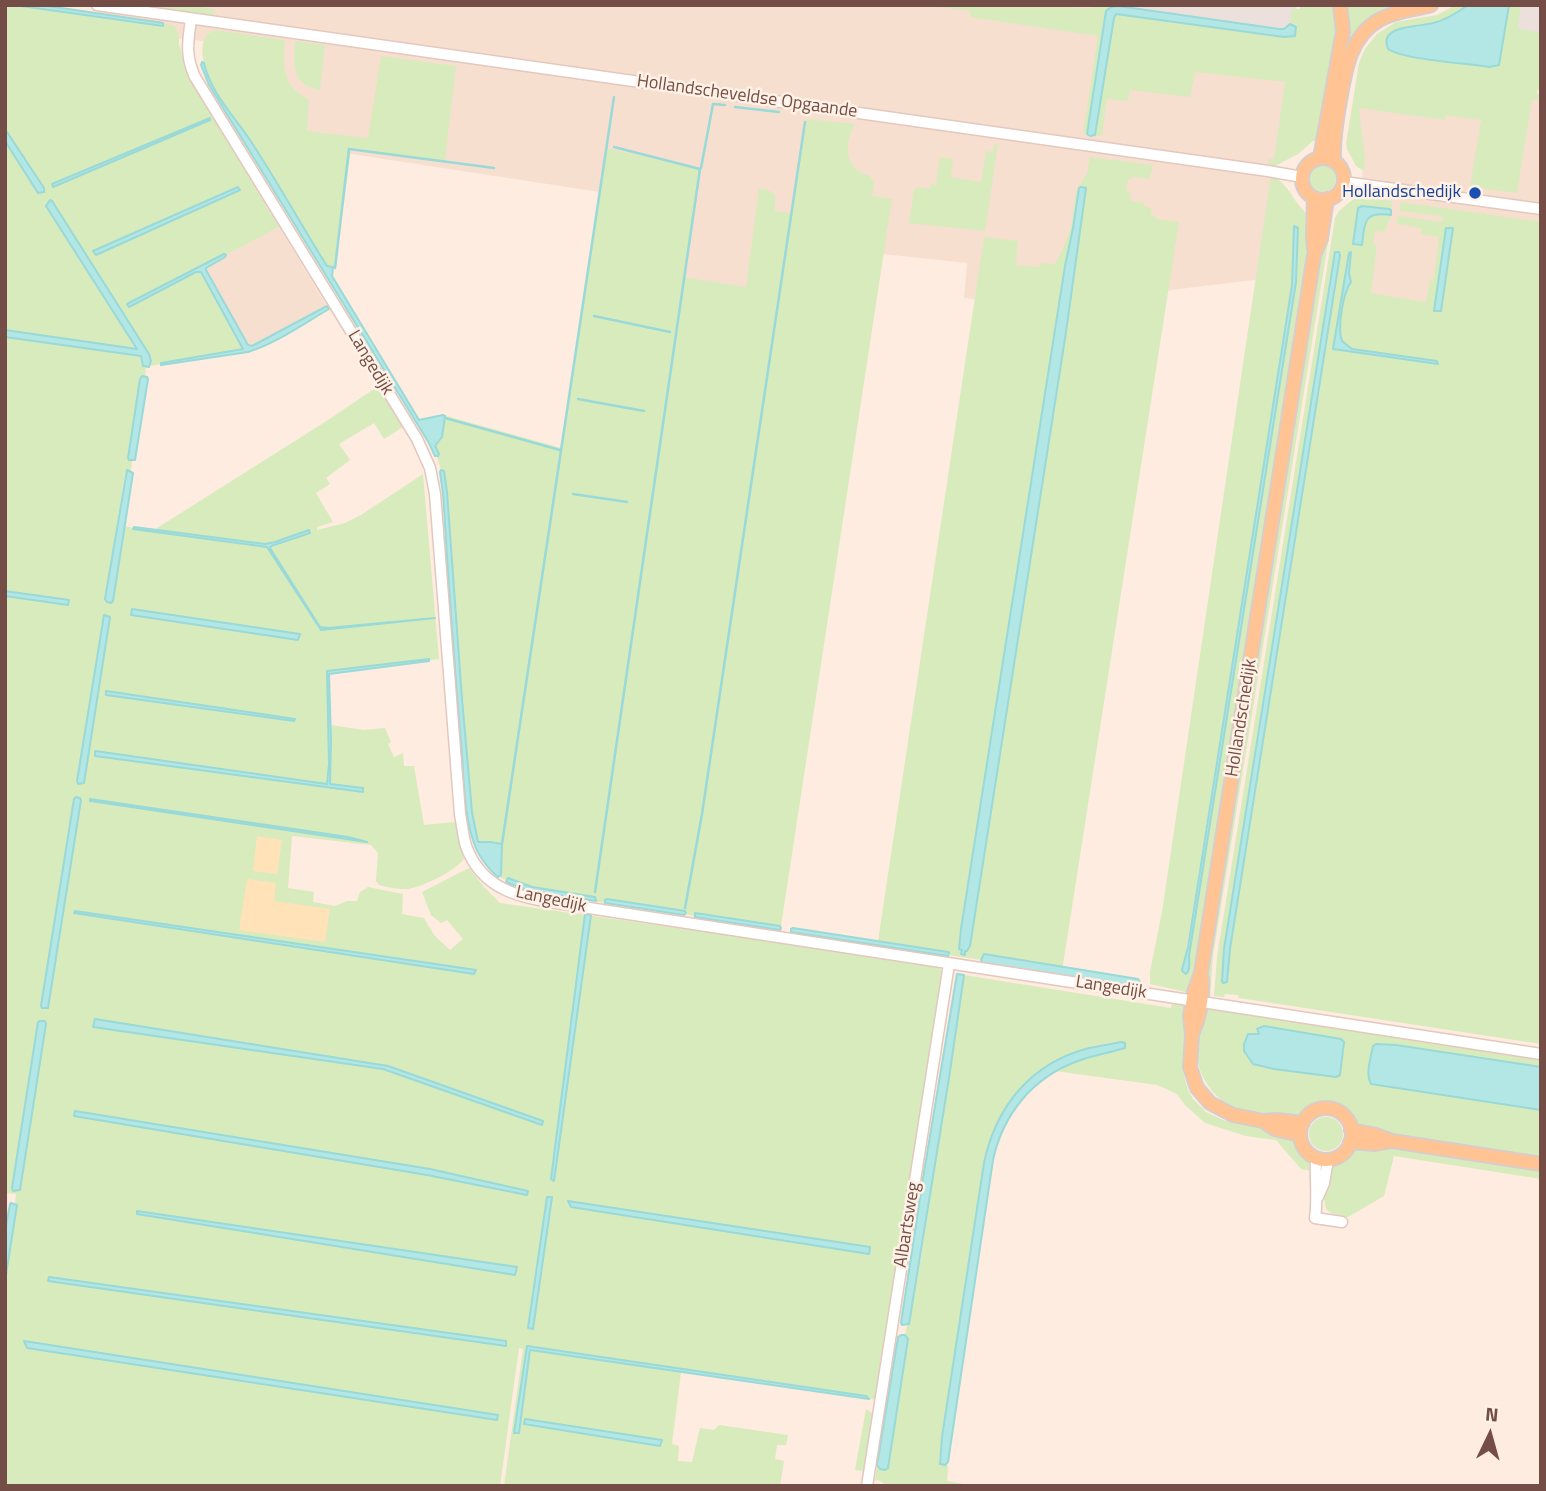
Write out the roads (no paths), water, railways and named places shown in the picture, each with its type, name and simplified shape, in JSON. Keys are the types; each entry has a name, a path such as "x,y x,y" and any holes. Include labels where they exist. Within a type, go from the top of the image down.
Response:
{"main road":[{"path":"1327,159 1343,31 1340,5"},
{"path":"1327,159 1333,145 1345,71 1358,40 1372,25 1391,14 1431,5"},
{"path":"1327,159 1342,170 1344,182 1338,194 1320,199 1304,188 1302,177 1310,162 1327,159"},
{"name":"Hollandschedijk","path":"1301,1129 1275,1129 1263,1121 1233,1115 1210,1103 1193,1080 1190,1048 1192,1035 1200,1018 1197,1002 1203,993 1201,973 1314,255 1312,237 1320,199"},
{"path":"1333,1110 1343,1115 1351,1136 1344,1152 1339,1156 1322,1159 1306,1151 1301,1141 1301,1129 1306,1118 1315,1111 1333,1110"},
{"path":"1351,1136 1375,1144 1392,1141 1541,1164"}],"street":[{"path":"97,5 191,19"},
{"name":"Hollandscheveldse Opgaande","path":"191,19 1302,177"},
{"name":"Langedijk","path":"191,19 188,59 195,77 417,439 430,468 435,494 460,814 466,845 479,869 488,879 502,889 530,899 1541,1054"},
{"path":"1344,182 1541,209"},
{"name":"Albartsweg","path":"867,1486 949,964"},
{"path":"1322,1159 1324,1183 1315,1218 1342,1222"}],"water":[{"path":"14,5 41,5 163,23 163,26"},
{"path":"1468,5 1509,5 1499,65 1489,67 1421,58 1388,49 1387,39 1393,31 1438,22"},
{"path":"1118,6 1279,29 1290,24 1296,27 1295,36 1284,37 1116,14 1095,135 1090,136 1087,134 1106,11"},
{"path":"202,62 216,93 248,137 327,266 333,267 332,276 419,420 445,416 442,437 435,446 438,456 435,456 209,85"},
{"path":"210,120 53,187 52,184"},
{"path":"5,129 44,188 44,192 38,193 5,141"},
{"path":"238,187 240,190 96,255 93,251"},
{"path":"1081,187 1086,188 1066,332 970,946 965,955 961,954 962,950 959,949 961,929 1065,266"},
{"path":"50,200 149,354 149,367 143,366 141,356 5,337 5,330 137,349 46,206"},
{"path":"1362,206 1389,209 1391,215 1370,217 1365,224 1362,245 1353,244 1358,208"},
{"path":"1294,226 1298,228 1296,282 1186,974 1182,970 1188,947 1292,285"},
{"path":"1446,228 1453,228 1441,311 1434,311"},
{"path":"1335,252 1340,255 1230,949 1227,982 1223,983 1224,949"},
{"path":"1351,252 1351,282 1341,320 1342,341 1352,349 1437,361 1438,364 1333,349"},
{"path":"224,254 225,257 206,270 248,345 252,346 327,306 329,309 280,338 248,352 161,365 243,349 201,272 196,272 129,307 127,304"},
{"path":"142,376 148,379 135,460 129,460 140,379"},
{"path":"127,470 133,473 111,603 105,599"},
{"path":"441,470 444,471 447,492 472,812 478,842 502,844 501,875 498,877 487,866 476,848 466,806"},
{"path":"134,527 265,544 309,530 310,533 270,548 320,627 435,618 321,630 267,547 133,529"},
{"path":"5,591 69,600 68,605 5,596"},
{"path":"132,609 300,634 298,640 131,615"},
{"path":"104,615 110,617 84,783 78,784 77,781"},
{"path":"429,659 329,674 330,784 363,788 363,792 95,756 95,751 327,784 327,671"},
{"path":"106,691 295,719 294,721 106,695"},
{"path":"76,797 81,800 48,1008 42,1008 74,799"},
{"path":"90,801 348,837 367,842"},
{"path":"508,878 532,887 595,897 596,901 528,891 506,882"},
{"path":"607,899 686,913 684,915 605,903"},
{"path":"75,911 476,970 474,974 74,913"},
{"path":"695,913 781,928 780,930 695,917"},
{"path":"585,914 591,915 554,1181 551,1179"},
{"path":"793,928 949,953 948,956 791,932"},
{"path":"984,954 1138,979 1141,983 1137,986 983,964 981,960"},
{"path":"957,974 964,975 949,1078 909,1324 902,1325 923,1178"},
{"path":"95,1019 388,1066 543,1121 542,1125 383,1069 93,1027"},
{"path":"45,1021 46,1024 20,1190 13,1191 38,1022"},
{"path":"1264,1026 1341,1039 1344,1042 1340,1075 1336,1077 1253,1064 1244,1051 1244,1044 1248,1034 1259,1034 1257,1029"},
{"path":"1125,1043 1125,1048 1078,1061 1047,1077 1022,1099 1004,1127 993,1160 948,1462 945,1465 940,1464 984,1163 997,1123 1019,1090 1050,1064 1089,1048"},
{"path":"1376,1044 1541,1067 1541,1110 1371,1084 1369,1065 1373,1046"},
{"path":"75,1111 430,1169 528,1191 527,1195 427,1175 74,1116"},
{"path":"547,1197 552,1197 533,1329 528,1328"},
{"path":"568,1201 870,1247 869,1254 571,1207"},
{"path":"11,1203 17,1205 5,1281 5,1232"},
{"path":"137,1211 517,1267 515,1275 137,1214"},
{"path":"49,1277 506,1341 506,1346 48,1281"},
{"path":"901,1335 908,1339 888,1468 885,1470 877,1465 898,1337"},
{"path":"24,1341 498,1415 497,1420 27,1348"},
{"path":"527,1346 866,1396 869,1399 530,1350 519,1433 514,1433"},
{"path":"525,1419 662,1440 660,1446 524,1424"}],"waterway":[{"path":"502,844 614,97"},
{"path":"701,168 713,104 725,105"},
{"path":"735,107 779,112"},
{"path":"685,908 702,814 805,122"},
{"path":"595,892 700,169 614,147"},
{"path":"335,268 349,149 494,168"},
{"path":"594,316 670,332"},
{"path":"578,399 644,411"},
{"path":"445,418 560,450"},
{"path":"573,494 627,502"}],"place":[{"name":"Hollandschedijk","path":"1475,193"}]}
